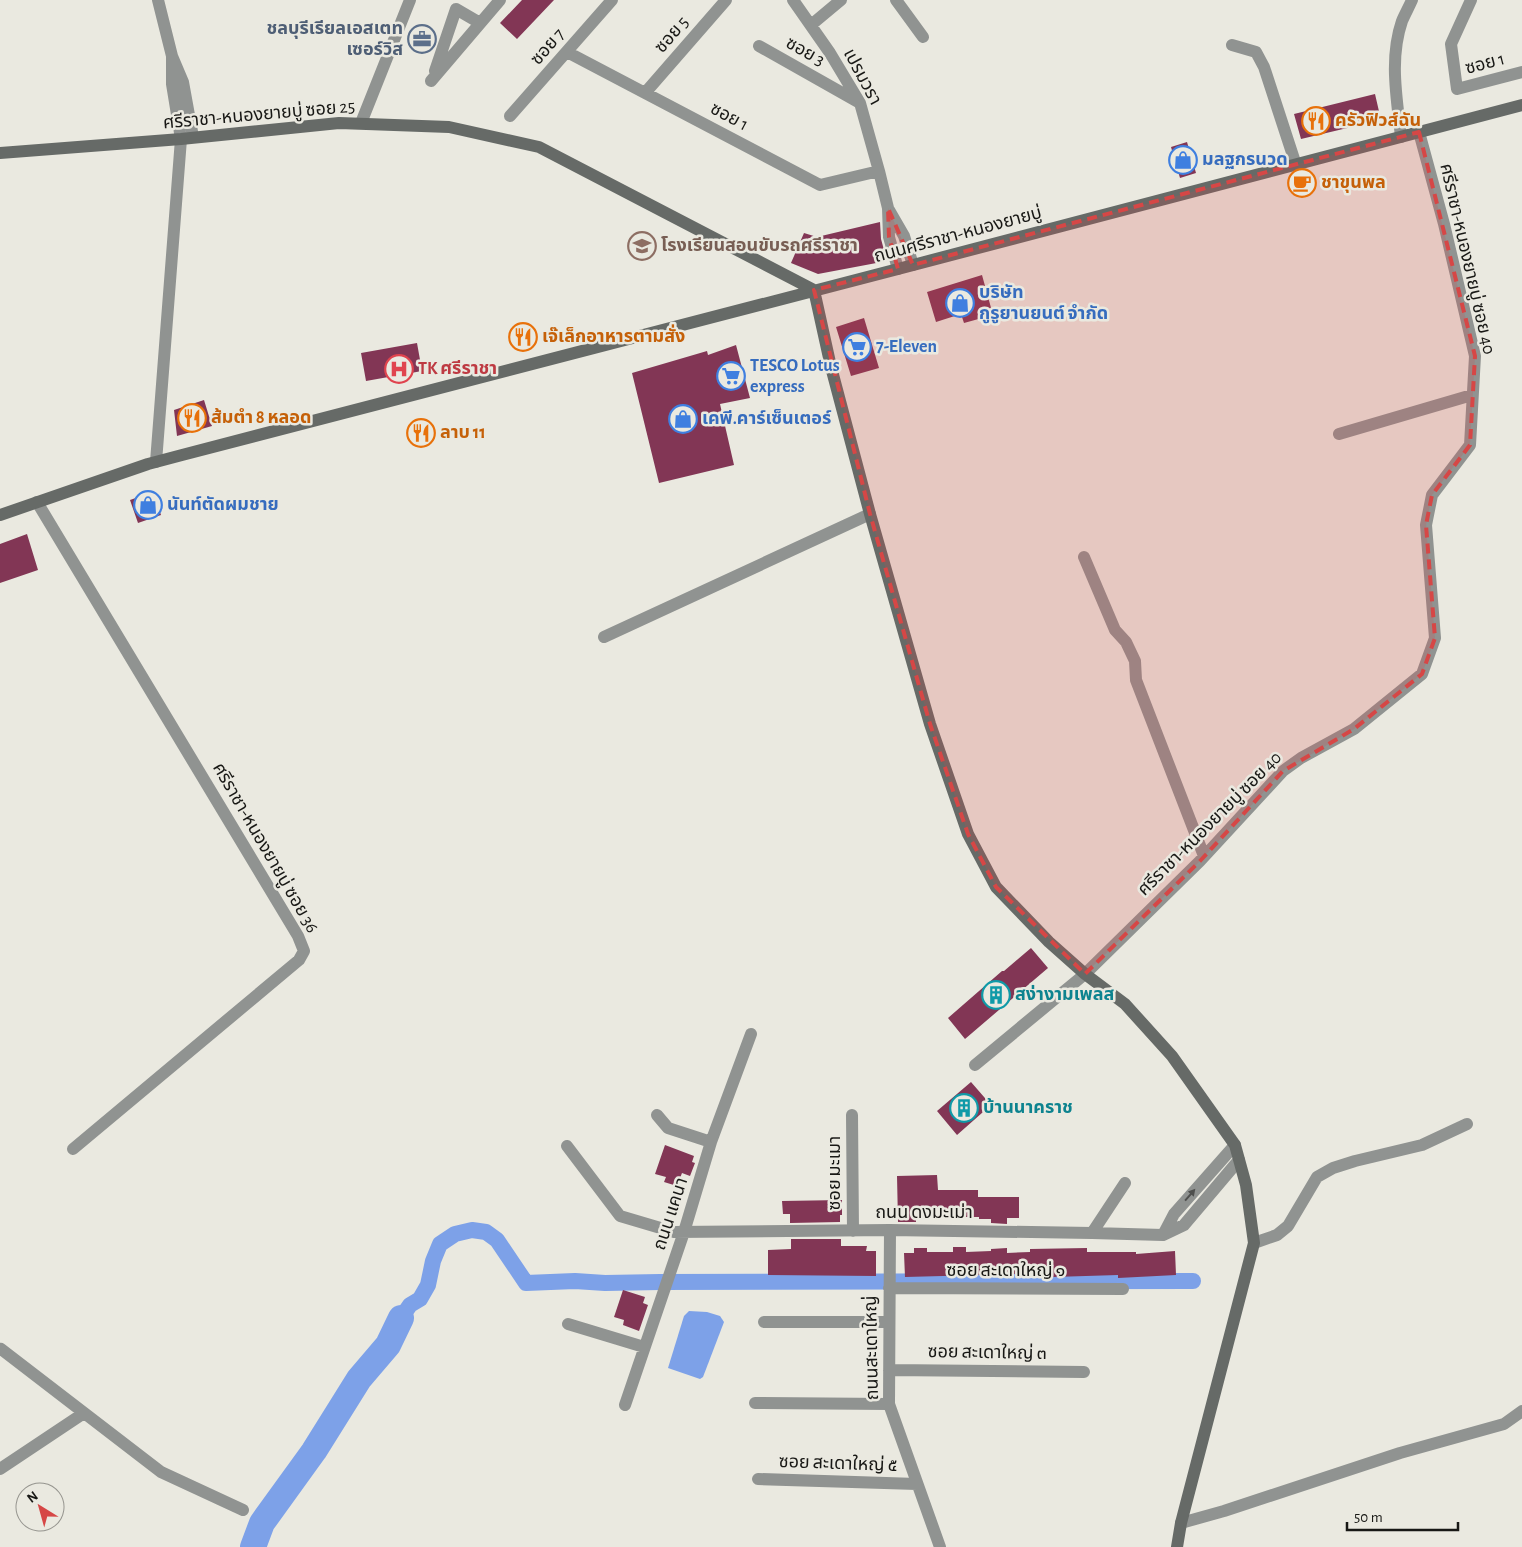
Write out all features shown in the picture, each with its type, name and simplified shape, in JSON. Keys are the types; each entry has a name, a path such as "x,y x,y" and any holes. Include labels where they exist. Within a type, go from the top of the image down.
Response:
{"street":[{"path":"156,462 187,138 183,82 172,56 158,0"},
{"path":"361,123 410,0"},
{"path":"480,23 456,9 432,81 500,0"},
{"name":"ซอย 7","path":"510,116 612,0"},
{"name":"ซอย 5","path":"645,93 726,0"},
{"name":"เปรมวรา","path":"793,0 830,53 860,103 888,208 889,237 898,269"},
{"path":"811,24 841,0"},
{"path":"896,0 923,37"},
{"path":"1401,138 1395,69 1397,45 1402,22 1412,0"},
{"name":"ซอย 1","path":"1471,0 1451,44 1457,89 1522,72"},
{"path":"1232,45 1256,52 1264,67 1296,165"},
{"name":"ซอย 3","path":"759,46 860,103"},
{"name":"ซอย 1","path":"567,52 820,185 879,170"},
{"name":"ถนนศรีราชา-หนองยายบู่","path":"0,515 156,462 1522,105"},
{"name":"ศรีราชา-หนองยายบู่ ซอย 25","path":"0,153 187,138 338,122 449,127 539,147 814,290"},
{"name":"ศรีราชา-หนองยายบู่ ซอย 40","path":"975,1065 1085,974 1204,856 1282,771 1301,758 1354,729 1422,674 1435,638 1426,525 1432,495 1470,445 1474,356 1444,224 1418,132"},
{"name":"เปรมวรา","path":"888,208 904,236 913,265"},
{"path":"814,290 831,367 870,514 930,724 968,834 996,887 1049,942 1085,974 1125,1004 1172,1056 1235,1145 1246,1185 1254,1243 1181,1523 1177,1547"},
{"path":"1339,434 1472,395"},
{"name":"ศรีราชา-หนองยายบู่ ซอย 36","path":"37,502 298,936 304,951 299,960 73,1149"},
{"path":"604,637 870,514"},
{"path":"1084,557 1115,630 1126,642 1136,662 1136,680 1204,856"},
{"name":"ถนน แคนา","path":"625,1405 684,1232 712,1142 751,1034"},
{"path":"657,1115 668,1128 712,1142"},
{"name":"ซอย มะเมา","path":"852,1115 853,1231"},
{"path":"1254,1243 1277,1235 1288,1226 1318,1177 1333,1168 1422,1145 1467,1124"},
{"path":"1163,1235 1174,1214 1235,1145"},
{"name":"ถนน ดงมะเม่า","path":"567,1146 620,1216 674,1232 890,1230 1092,1232 1163,1235 1184,1225 1239,1160"},
{"path":"1092,1232 1125,1183"},
{"name":"ถนนสะเดาใหญ่","path":"890,1230 889,1404 940,1547"},
{"name":"ซอย สะเดาใหญ่ ๑","path":"889,1288 1123,1289"},
{"path":"764,1322 889,1322"},
{"path":"568,1324 644,1347"},
{"path":"0,1350 161,1472 243,1510"},
{"name":"ซอย สะเดาใหญ่ ๓","path":"889,1370 1084,1372"},
{"path":"755,1404 889,1404"},
{"path":"1181,1523 1400,1453 1504,1424 1522,1412"},
{"path":"0,1469 84,1413"},
{"name":"ซอย สะเดาใหญ่ ๕","path":"758,1479 917,1484"}],"highlighted area":[{"path":"1419,132 1475,356 1470,445 1432,495 1426,525 1435,638 1422,674 1354,729 1283,771 1200,861 1085,974 996,887 968,834 930,724 870,514 814,290 898,269 889,237 888,208 913,265"}],"water":[{"path":"689,1311 707,1312 720,1316 724,1322 703,1377 700,1379 668,1368 684,1316"}],"building":[{"path":"522,0 554,0 517,39 500,23"},
{"path":"1375,94 1381,120 1301,139 1294,114"},
{"name":"มลฐกรนวด","path":"1187,142 1196,173 1180,178 1171,147"},
{"path":"880,222 881,239 887,261 818,274 791,263 804,233 817,237"},
{"name":"บริษัท กูรูยานยนต์ จำกัด","path":"982,275 993,315 964,323 961,314 936,322 927,292"},
{"name":"7-Eleven","path":"864,318 879,368 851,376 836,327"},
{"path":"417,343 422,371 366,381 361,353"},
{"name":"เคพี.คาร์เซ็นเตอร์","path":"736,345 750,398 720,404 734,465 659,483 632,373 707,351 708,355"},
{"name":"ส้มตำ 8 หลอด","path":"204,400 212,426 177,436 174,410"},
{"path":"153,492 161,515 138,523 130,500"},
{"path":"27,534 38,570 0,583 0,544"},
{"name":"สง่างามเพลส","path":"1031,948 1048,968 965,1039 948,1018"},
{"name":"บ้านนาคราช","path":"971,1082 991,1105 957,1135 937,1111"},
{"path":"665,1145 694,1156 692,1162 695,1163 690,1176 682,1173 677,1186 664,1182 666,1177 655,1174"},
{"path":"937,1175 938,1190 978,1190 978,1197 1019,1197 1019,1218 1007,1218 1007,1224 991,1223 991,1219 979,1219 979,1217 949,1217 949,1212 916,1212 916,1222 898,1222 897,1176"},
{"path":"842,1200 840,1222 790,1223 790,1214 783,1214 782,1201"},
{"path":"791,1239 841,1239 841,1246 867,1246 866,1251 876,1251 876,1276 768,1275 768,1250 791,1249"},
{"path":"953,1247 966,1247 966,1252 1007,1248 1007,1253 1030,1252 1030,1249 1087,1248 1087,1252 1136,1252 1136,1254 1175,1251 1176,1275 1118,1278 1118,1275 1021,1278 1021,1274 905,1277 904,1253 914,1253 914,1248 927,1248 927,1252 953,1252"},
{"path":"623,1290 645,1297 643,1303 648,1305 639,1331 623,1325 624,1320 614,1317"}],"waterway":[{"path":"401,1318 410,1305 420,1299 428,1285 433,1261 440,1244 455,1234 472,1230 486,1232 497,1240 526,1283 575,1281 605,1283 1193,1281"},
{"path":"253,1547 262,1523 314,1451 359,1379 388,1345 401,1318"}],"place":[{"name":"ชลบุรีเรียลเอสเตท เซอร์วิส","path":"422,39"},
{"name":"ครัวฟิวส์ฉัน","path":"1316,121"},
{"name":"มลฐกรนวด","path":"1183,160"},
{"name":"ชาขุนพล","path":"1302,183"},
{"name":"โรงเรียนสอนขับรถศรีราชา","path":"642,246"},
{"name":"บริษัท กูรูยานยนต์ จำกัด","path":"960,303"},
{"name":"เจ๊เล็กอาหารตามสั่ง","path":"523,337"},
{"name":"7-Eleven","path":"857,347"},
{"name":"TK ศรีราชา","path":"399,369"},
{"name":"TESCO Lotus express","path":"731,376"},
{"name":"ส้มตำ 8 หลอด","path":"192,418"},
{"name":"เคพี.คาร์เซ็นเตอร์","path":"683,419"},
{"name":"ลาบ 11","path":"421,433"},
{"name":"นันท์ตัดผมชาย","path":"148,505"},
{"name":"สง่างามเพลส","path":"996,995"},
{"name":"บ้านนาคราช","path":"964,1108"}]}
